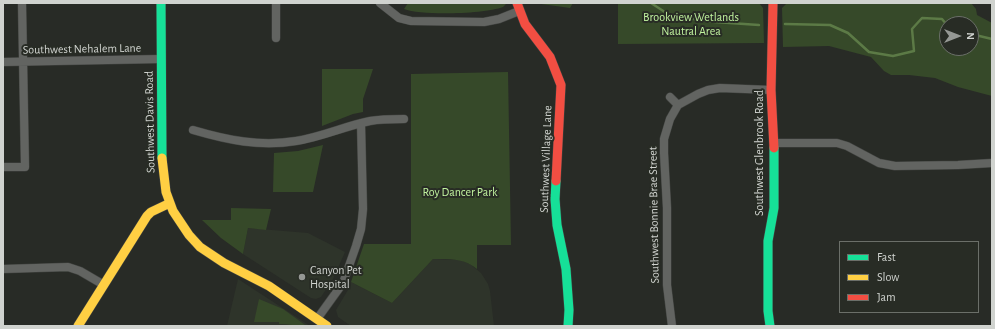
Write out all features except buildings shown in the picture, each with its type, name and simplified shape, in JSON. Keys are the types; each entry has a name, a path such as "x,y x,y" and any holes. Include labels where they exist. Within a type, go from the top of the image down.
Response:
{"street":[{"path":"3,167 25,167 22,3"},
{"name":"Southwest Davis Road","path":"161,3 162,170 164,184 170,203 182,226 200,247 224,263 269,286 326,326"},
{"path":"276,3 276,38"},
{"path":"380,3 399,18 411,21 484,22 500,18 518,7"},
{"name":"Southwest Glenbrook Road","path":"770,326 768,311 768,241 774,208 774,143 771,90 773,3"},
{"name":"Southwest Village Lane","path":"518,7 534,37 550,57 560,85 555,199 557,224 566,269 569,310 568,326"},
{"name":"Southwest Nehalem Lane","path":"3,62 161,59"},
{"path":"670,97 678,106 698,94 720,88 771,90"},
{"name":"Southwest Bonnie Brae Street","path":"672,326 667,284 667,208 664,139 670,118 678,106"},
{"path":"193,130 241,142 266,144 296,141 315,137 361,123 378,120 404,119"},
{"path":"317,319 343,283 361,229 363,209 361,123"},
{"path":"774,143 837,143 847,146 879,163 895,166 992,163"},
{"path":"78,326 147,216 151,212 170,203"},
{"path":"3,269 68,267 80,271 104,285"}],"shaded area":[{"path":"248,228 308,233 345,252 333,279 321,297 316,299 311,298 243,254"},
{"path":"433,259 460,260 470,264 481,273 488,284 490,291 494,326 351,326 338,317 336,310 351,285 351,282 392,303"},
{"path":"238,279 307,324 309,326 227,326"}],"green space":[{"path":"408,3 506,4 503,7 468,13 424,13 404,9"},
{"path":"534,3 573,3 570,8"},
{"name":"Brookview Wetlands Nautral Area","path":"618,3 759,3 763,8 764,43 618,44"},
{"path":"787,3 971,3 979,16 939,16 939,56 979,56 979,16 992,23 992,96 958,87 935,78 909,75 891,75 884,71 871,57 829,46 783,47 782,8"},
{"path":"322,69 373,69 363,99 363,112 353,114 322,126"},
{"name":"Roy Dancer Park","path":"508,72 511,245 477,245 477,269 462,261 451,259 433,259 392,303 351,282 364,244 411,244 411,74"},
{"path":"323,145 313,192 273,192 274,153 298,151"},
{"path":"231,208 271,209 266,230 248,228 243,254 221,238 202,220 231,220"},
{"path":"259,299 283,309 305,326 279,324 279,322 254,322"}],"waterway":[{"path":"651,3 671,16 715,22 759,25"},
{"path":"785,24 830,25 848,33 869,52 893,56 914,51 912,29 922,18 939,19"},
{"path":"979,36 992,39"}],"traffic: fast":[{"path":"161,3 162,158"},
{"path":"770,326 768,311 768,241 774,208 774,148"},
{"path":"556,181 555,199 557,225 566,269 569,310 568,326"}],"traffic: slow":[{"path":"162,158 166,192 173,211 189,235 200,247 224,263 269,286 327,326"},
{"path":"78,326 147,216 151,212 170,203"}],"traffic: jam":[{"path":"517,3 525,24 550,57 561,85 556,181"},
{"path":"773,3 771,90 774,148"}],"place":[{"name":"Canyon Pet Hospital","path":"302,277"}]}
